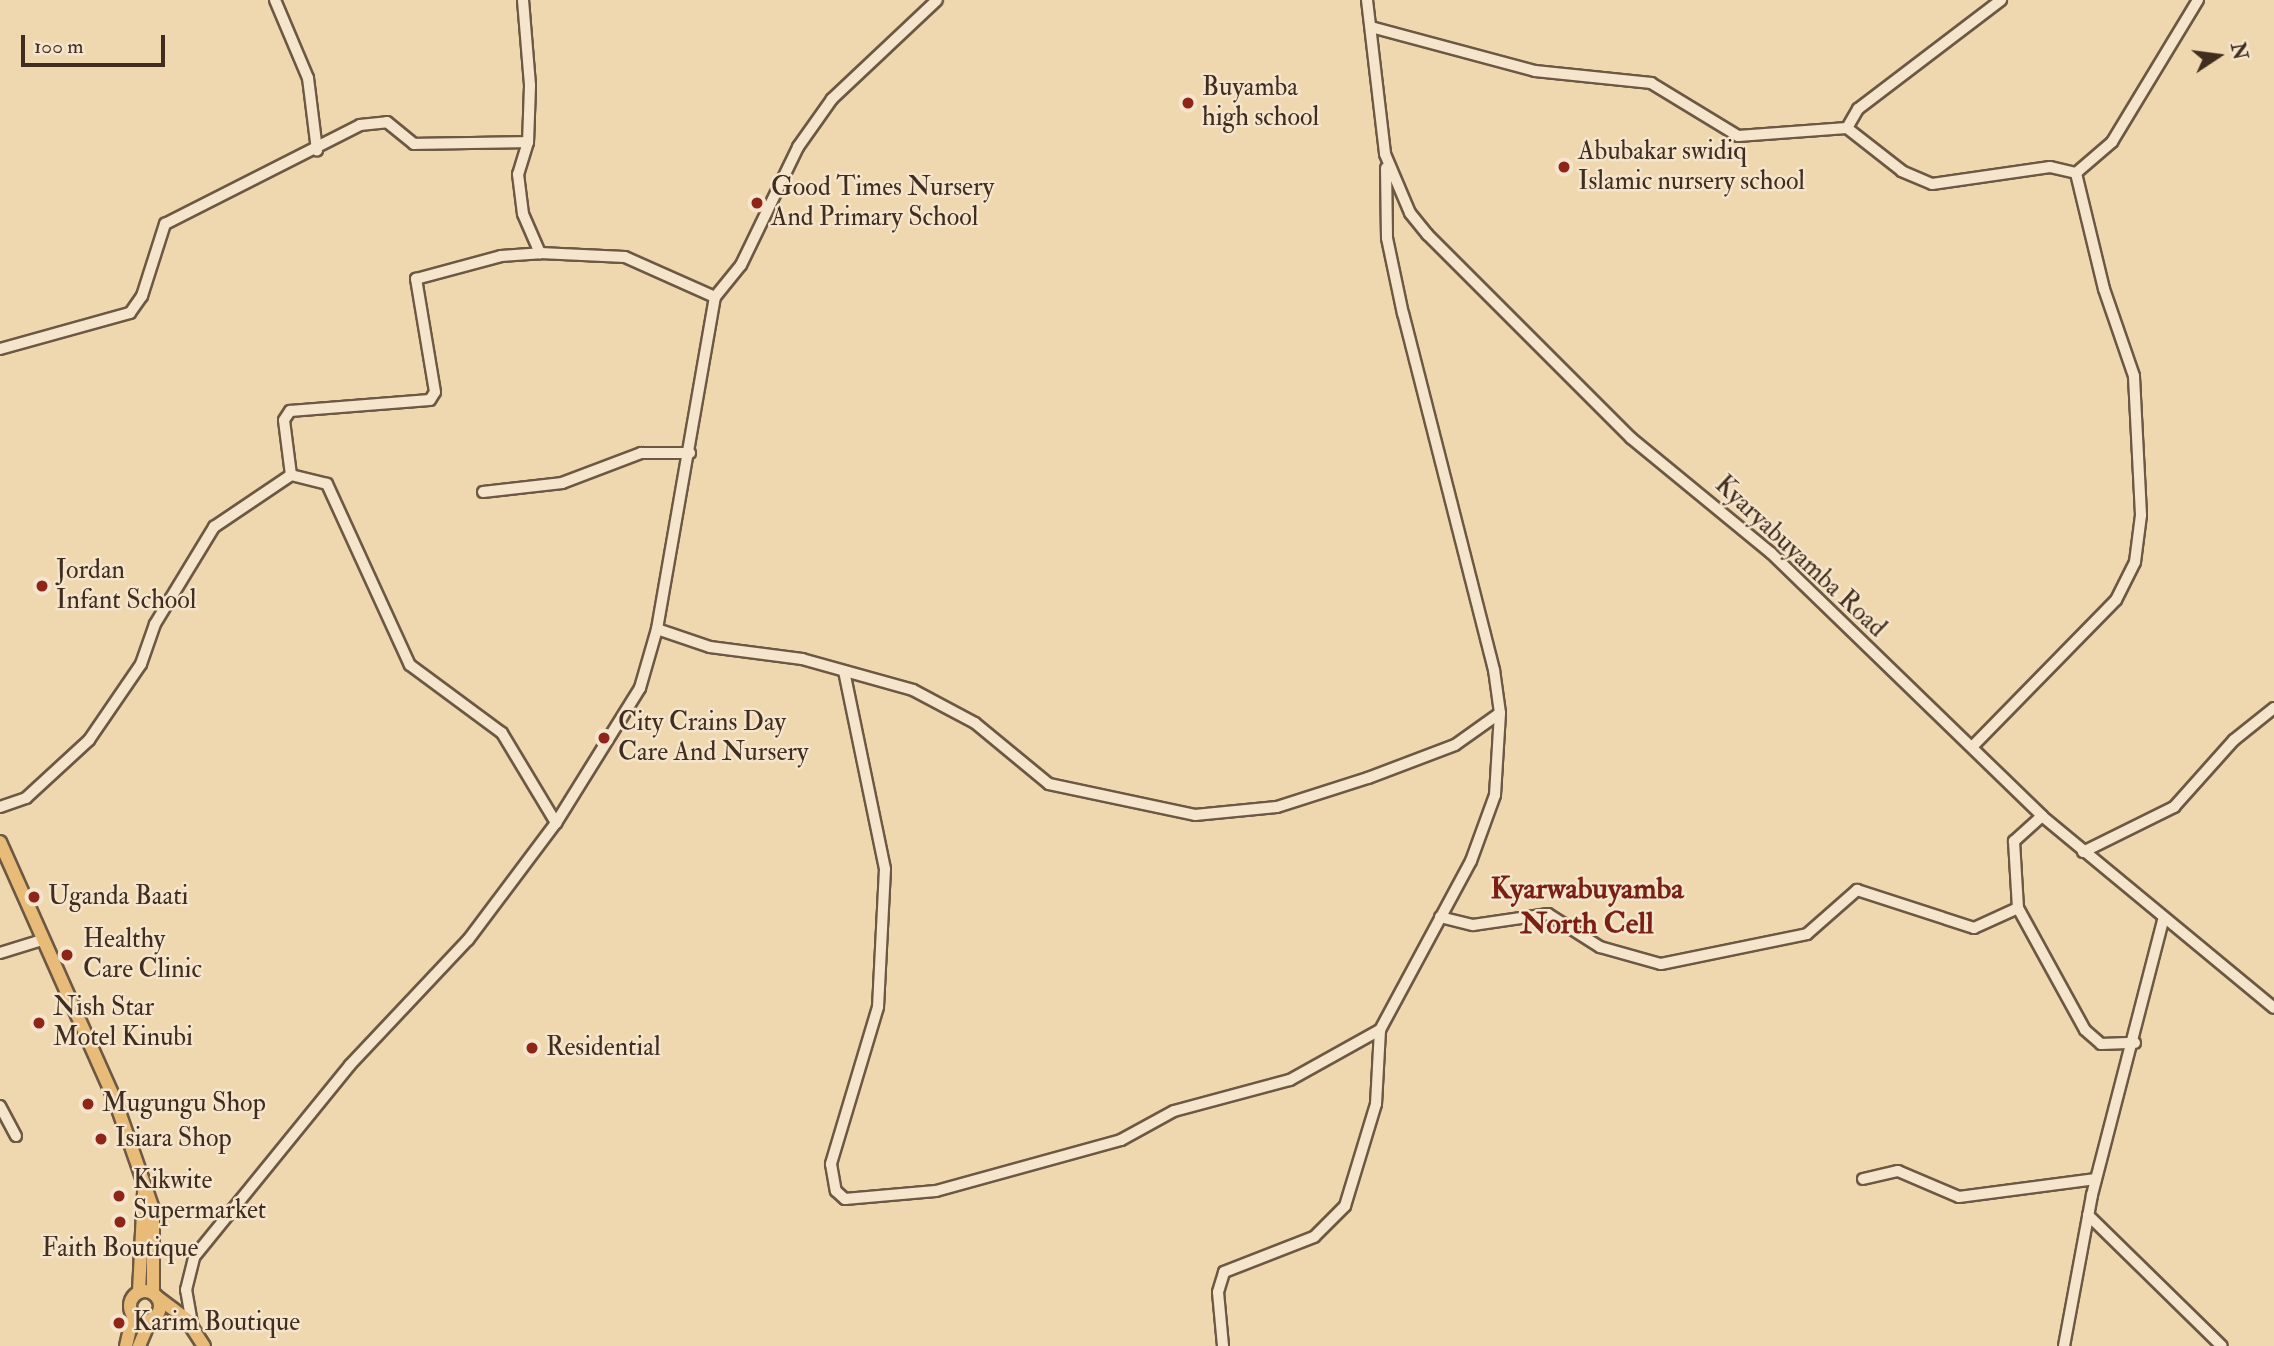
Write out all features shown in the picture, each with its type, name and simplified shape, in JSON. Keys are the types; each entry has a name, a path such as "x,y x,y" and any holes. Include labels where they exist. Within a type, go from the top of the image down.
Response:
{"main road":[{"path":"0,842 116,1103 155,1221 155,1295 152,1319 139,1346"},
{"path":"126,1346 133,1315 130,1301 139,1291 144,1185"},
{"path":"139,1291 155,1295 190,1326 204,1346"},
{"path":"133,1315 190,1326"}],"street":[{"path":"275,0 308,78 317,150"},
{"path":"523,0 528,142 519,174 523,214 540,253"},
{"path":"190,1326 186,1290 200,1249 350,1065 430,986 556,824 640,688 657,629 690,453 715,297 741,265 798,148 832,99 937,0"},
{"name":"Kyaryabuyamba Road","path":"1367,0 1385,154 1410,213 1428,235 1631,438 1771,553 2042,816 2163,921 2274,1008"},
{"path":"1847,128 1858,109 2001,0"},
{"path":"2076,173 2112,142 2198,0"},
{"path":"1371,27 1535,71 1651,83 1738,136 1847,128 1902,171 1932,184 2050,167 2076,173"},
{"path":"0,349 130,313 142,296 165,224 283,159 317,150 379,120 414,144 528,142"},
{"path":"1223,1346 1218,1292 1224,1272 1314,1237 1345,1206 1376,1104 1380,1030 1488,823 1500,713 1469,553 1395,276 1384,201 1385,154"},
{"path":"1972,747 2116,600 2139,543 2134,376 2104,289 2076,173"},
{"path":"291,475 284,420 290,411 430,400 435,392 416,279 501,256 540,253 625,257 715,297"},
{"path":"483,492 562,484 641,453 690,453"},
{"path":"0,807 26,798 89,740 141,664 155,624 214,527 291,475 327,484 410,665 502,733 556,824"},
{"path":"657,629 710,648 802,659 913,690 975,723 1049,784 1069,793 1214,817 1277,807 1380,773 1455,745 1500,713"},
{"path":"844,671 885,869 878,1007 831,1164 836,1191 845,1199 869,1202 949,1188 1121,1140 1174,1111 1290,1080 1380,1030"},
{"path":"2083,852 2174,807 2274,708"},
{"path":"2042,816 2014,841 2018,908 2085,1030 2101,1044 2134,1043"},
{"path":"1440,917 1473,925 1548,914 1600,947 1661,964 1813,932 1840,900 1857,891 1973,928 2018,908"},
{"path":"2064,1346 2096,1178 2134,1043 2163,921"},
{"path":"0,953 42,940"},
{"path":"0,1106 16,1136"},
{"path":"1863,1179 1898,1171 1959,1197 2096,1178"},
{"path":"2088,1215 2222,1346"}],"place":[{"name":"Buyamba high school","path":"1188,103"},
{"name":"Abubakar swidiq Islamic nursery school","path":"1564,167"},
{"name":"Good Times Nursery And Primary School","path":"757,203"},
{"name":"Jordan Infant School","path":"42,586"},
{"name":"City Crains Day Care And Nursery","path":"604,738"},
{"name":"Uganda Baati","path":"34,897"},
{"name":"Healthy Care Clinic","path":"67,955"},
{"name":"Nish Star Motel Kinubi","path":"39,1023"},
{"name":"Residential","path":"532,1048"},
{"name":"Mugungu Shop","path":"88,1104"},
{"name":"Isiara Shop","path":"101,1139"},
{"name":"Kikwite Supermarket","path":"119,1196"},
{"name":"Faith Boutique","path":"120,1222"},
{"name":"Karim Boutique","path":"119,1323"}],"district":[{"name":"Kyarwabuyamba North Cell","path":"1587,906"}]}
